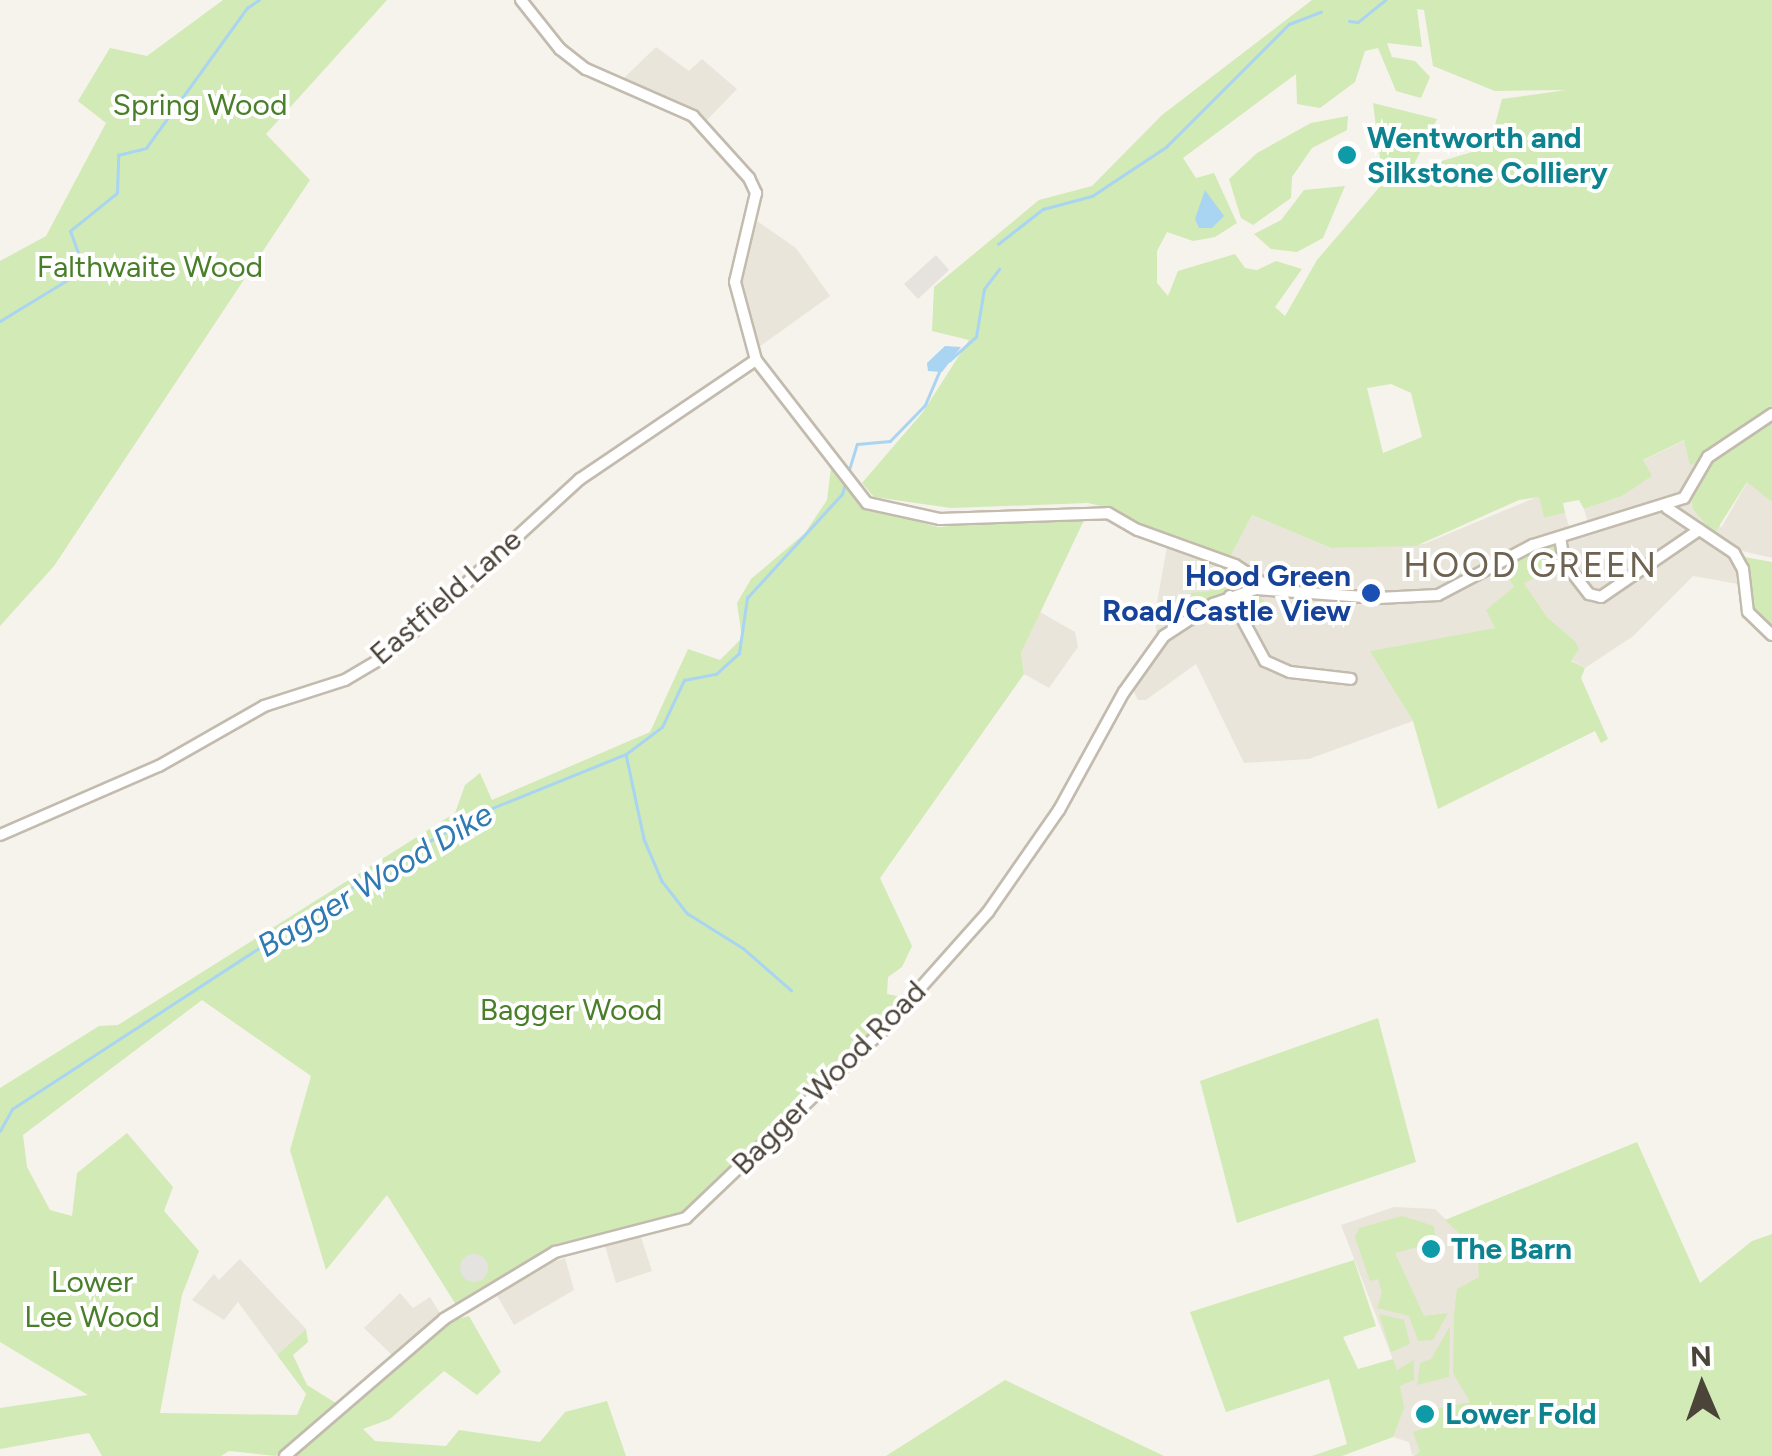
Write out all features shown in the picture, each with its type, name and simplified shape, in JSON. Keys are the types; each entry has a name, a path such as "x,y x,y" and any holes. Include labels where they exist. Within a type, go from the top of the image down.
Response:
{"street":[{"path":"521,0 544,33 586,69 693,116 734,156 756,193 734,282 756,360 868,503 940,519 1108,512 1138,530 1235,565 1270,588"},
{"name":"Eastfield Lane","path":"0,835 69,800 138,776 264,706 345,680 389,654 580,480 756,360"},
{"path":"1351,679 1290,672 1265,661 1230,596 1270,588 1378,598 1438,594 1560,537 1667,508 1684,498 1708,457 1772,414"},
{"path":"1684,498 1695,527"},
{"path":"1667,508 1734,553 1743,569 1748,612 1772,635"},
{"path":"1560,537 1564,562 1589,594 1600,598 1695,527"},
{"name":"Bagger Wood Road","path":"285,1456 444,1319 555,1252 686,1218 882,1032 988,912 1059,810 1154,646 1230,596"}],"shaded area":[{"path":"656,47 689,71 702,59 737,89 706,121 623,79"},
{"path":"757,221 796,248 830,296 756,349 738,281"},
{"path":"936,255 949,270 918,299 904,284"},
{"path":"1685,440 1721,528 1748,481 1772,502 1772,558 1734,549 1738,584 1693,576 1632,637 1585,668 1571,660 1575,641 1547,617 1524,583 1486,610 1496,628 1371,651 1413,721 1309,759 1244,763 1196,664 1146,700 1138,700 1131,686 1157,642 1155,613 1167,547 1229,559 1252,515 1331,548 1424,544 1539,496 1544,518 1565,513 1570,530 1589,526 1584,509 1622,496 1651,476 1642,461"},
{"path":"1040,612 1075,632 1078,647 1049,688 1024,674 1021,653"},
{"path":"1394,1207 1435,1209 1477,1250 1508,1390 1448,1409 1453,1444 1412,1455 1409,1442 1393,1437 1397,1370 1341,1225"},
{"path":"641,1237 652,1271 616,1283 605,1246"},
{"path":"474,1254 484,1258 488,1268 484,1278 474,1282 464,1278 460,1268 464,1258"},
{"path":"565,1258 574,1290 514,1325 496,1294 537,1267"},
{"path":"240,1259 306,1329 277,1355 238,1302 224,1320 192,1300 214,1274 219,1280"},
{"path":"400,1293 413,1308 430,1297 441,1315 393,1356 364,1328"}],"green space":[{"path":"223,0 387,0 266,134 310,180 54,566 0,626 0,261 46,236 106,123 78,101 110,48 147,56"},
{"path":"1312,0 1772,0 1772,408 1697,463 1690,465 1684,440 1643,460 1652,476 1622,496 1584,509 1579,500 1563,503 1565,513 1544,518 1539,497 1519,500 1416,546 1331,548 1252,515 1229,559 1142,527 1118,510 1088,503 951,508 874,497 862,483 923,412 969,340 932,331 934,287 1039,200 1092,186 1162,115","holes":["1417,9 1424,10 1433,66 1495,91 1566,90 1502,99 1489,147 1411,170 1437,119 1373,103 1383,183 1317,260 1285,316 1275,307 1302,269 1276,261 1257,270 1245,268 1235,254 1178,271 1168,296 1157,283 1157,251 1167,232 1193,241 1215,237 1237,223 1214,173 1196,178 1183,158 1296,74 1297,104 1320,108 1355,82 1365,51 1378,48 1396,91 1421,98 1430,77 1415,61 1392,57 1387,43 1422,47","1391,384 1411,393 1422,437 1383,453 1367,388"]},
{"path":"1348,116 1347,130 1312,148 1292,177 1291,198 1253,225 1241,218 1229,179 1257,153 1311,123"},
{"path":"1345,186 1323,238 1297,252 1271,249 1254,234 1281,220 1304,190"},
{"path":"1772,418 1772,502 1747,482 1714,534 1693,509 1691,495 1704,466"},
{"name":"Bagger Wood","path":"831,468 865,507 938,527 1086,516 1021,653 1024,674 880,878 912,946 902,967 888,977 887,994 902,997 878,1028 685,1213 553,1245 458,1308 387,1195 326,1270 290,1150 311,1076 202,1000 23,1135 27,1167 50,1210 72,1216 77,1173 127,1133 173,1187 164,1211 199,1251 182,1295 160,1413 297,1415 306,1394 277,1355 306,1329 308,1342 293,1355 307,1385 347,1410 446,1322 469,1316 501,1372 477,1395 444,1371 390,1419 363,1429 375,1441 446,1446 459,1430 540,1442 565,1412 607,1401 626,1456 293,1456 300,1447 294,1441 276,1456 229,1451 221,1456 102,1456 89,1433 0,1449 0,1408 88,1395 0,1342 0,1088 99,1026 118,1025 455,813 465,785 480,773 492,800 650,732 688,649 720,660 742,638 737,603 751,579 805,533 827,500"},
{"path":"1554,545 1561,565 1524,583 1547,617 1575,641 1579,649 1571,661 1585,668 1581,678 1608,739 1601,743 1595,731 1438,809 1413,721 1370,651 1495,628 1486,610 1514,587 1502,566"},
{"path":"1739,556 1772,562 1772,631 1752,610"},
{"path":"1223,565 1257,584 1194,613 1191,593 1211,591"},
{"path":"1253,595 1262,599 1266,608 1262,617 1253,621 1244,617 1240,608 1244,599"},
{"path":"1378,1018 1416,1162 1237,1223 1200,1081"},
{"path":"1637,1142 1700,1283 1752,1241 1772,1234 1772,1456 1413,1456 1420,1452 1413,1432 1434,1425 1436,1409 1470,1402 1453,1373 1454,1314 1457,1289 1479,1277 1477,1250 1445,1220"},
{"path":"1402,1216 1434,1226 1436,1242 1395,1253 1424,1316 1448,1313 1433,1340 1418,1341 1409,1316 1377,1308 1382,1293 1378,1279 1370,1281 1355,1237 1359,1228"},
{"path":"1354,1260 1376,1326 1343,1337 1358,1369 1393,1359 1397,1370 1414,1360 1414,1380 1400,1386 1404,1408 1393,1437 1342,1456 1312,1456 1347,1444 1329,1379 1226,1412 1190,1312"},
{"path":"1379,1314 1404,1320 1410,1344 1391,1352"},
{"path":"1450,1326 1449,1377 1417,1385 1420,1363 1431,1359"},
{"path":"1005,1380 1164,1456 886,1456"}],"water":[{"path":"1205,190 1224,216 1212,228 1199,228 1195,219"},
{"path":"945,346 961,347 942,372 928,371 927,363"}],"waterway":[{"path":"0,321 84,270 70,231 117,193 118,155 146,148 247,8 259,0"},
{"name":"Bagger Wood Dike","path":"1349,21 1358,22 1385,0"},
{"name":"Bagger Wood Dike","path":"998,244 1043,209 1092,196 1166,147 1289,24 1321,12"},
{"name":"Bagger Wood Dike","path":"949,361 976,337 984,289 999,269"},
{"name":"Bagger Wood Dike","path":"848,473 857,444 890,441 925,405 940,370"},
{"name":"Bagger Wood Dike","path":"0,1131 12,1109 390,863 480,813 626,754 662,727 684,680 716,674 739,653 747,598 842,494 846,481"},
{"path":"626,754 644,839 662,881 687,913 743,948 791,990"}],"place":[{"name":"Wentworth and Silkstone Colliery","path":"1347,155"},
{"name":"Hood Green Road/Castle View","path":"1371,593"},
{"name":"The Barn","path":"1431,1249"},
{"name":"Lower Fold","path":"1425,1414"}],"district":[{"name":"HOOD GREEN","path":"1531,565"}],"park label":[{"name":"Spring Wood","path":"200,105"},
{"name":"Falthwaite Wood","path":"150,267"},
{"name":"Lower Lee Wood","path":"92,1299"}]}
